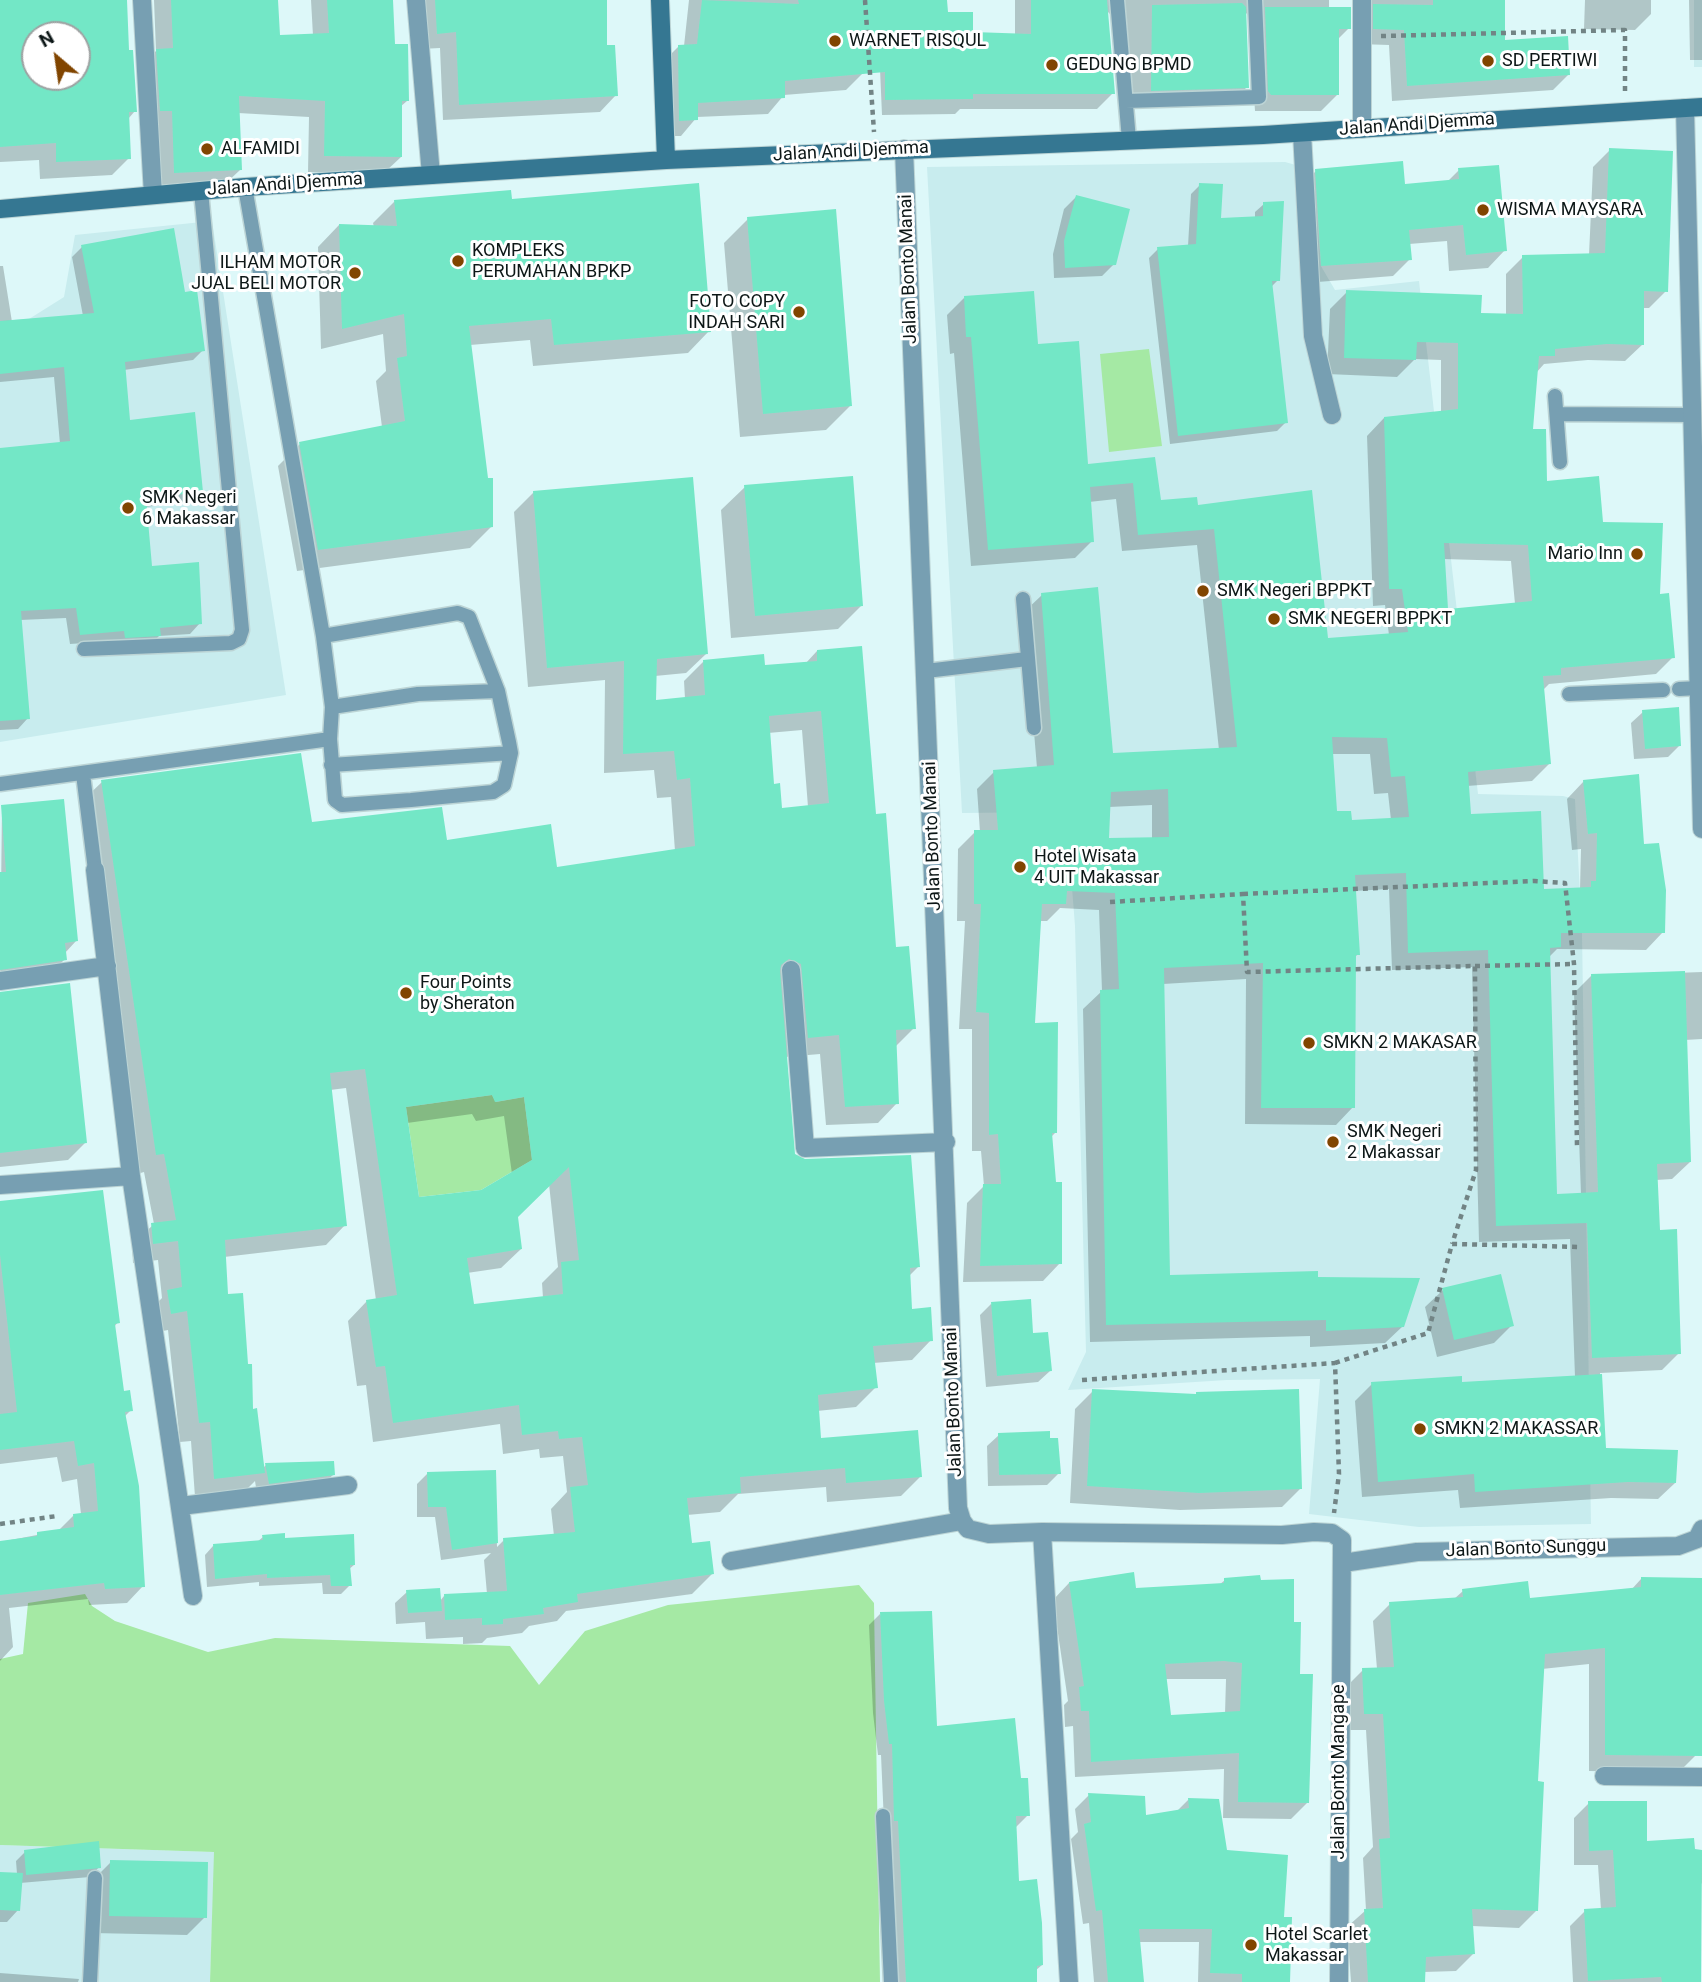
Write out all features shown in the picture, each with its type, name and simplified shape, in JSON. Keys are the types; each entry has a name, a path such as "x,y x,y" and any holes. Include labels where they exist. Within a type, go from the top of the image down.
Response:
{"main road":[{"path":"660,0 666,160"},
{"name":"Jalan Andi Djemma","path":"0,209 245,187 666,160 1302,133 1694,107"}],"street":[{"path":"142,0 153,195"},
{"path":"416,0 431,175"},
{"path":"1362,0 1362,129"},
{"path":"1694,107 1693,415 1702,829"},
{"path":"1302,133 1313,336 1332,415"},
{"name":"Jalan Bonto Manai","path":"904,149 946,1142 958,1508 962,1521"},
{"path":"95,870 131,1176 193,1596"},
{"path":"0,981 107,966"},
{"path":"791,970 805,1148 946,1142"},
{"path":"0,1185 131,1176"},
{"path":"181,1506 348,1485"},
{"path":"731,1561 962,1521 968,1529 989,1534 1332,1534 1342,1541 1343,1563"},
{"name":"Jalan Bonto Sunggu","path":"1343,1563 1417,1552 1678,1546 1697,1539 1702,1529"},
{"path":"1042,1532 1069,1982"},
{"name":"Jalan Bonto Mangape","path":"1339,1982 1340,1631 1343,1563"},
{"path":"1604,1776 1702,1777"}],"lane":[{"path":"1117,0 1129,141"},
{"path":"1126,101 1259,97 1255,0"},
{"path":"245,187 323,636 332,707 330,739 335,800 342,805 493,792 504,785 511,753 498,691 469,617 457,613 323,636"},
{"path":"84,649 231,643 240,639 242,630 201,191"},
{"path":"1555,396 1560,462"},
{"path":"1557,414 1693,415"},
{"path":"1023,599 1034,728"},
{"path":"926,670 1027,659"},
{"path":"1679,689 1699,688"},
{"path":"1569,694 1663,690"},
{"path":"332,707 418,694 498,691"},
{"path":"0,784 330,739"},
{"path":"331,765 511,753"},
{"path":"83,774 95,870"},
{"path":"883,1816 891,1982"},
{"path":"90,1982 95,1878"}],"path":[{"path":"865,0 875,151"},
{"path":"1362,37 1625,30 1625,111"},
{"path":"1110,902 1534,881 1566,883 1574,964 1577,1146"},
{"path":"1243,894 1247,972 1574,964"},
{"path":"1082,1380 1335,1363 1427,1333 1476,1170 1475,966"},
{"path":"1452,1244 1582,1247"},
{"path":"1332,1534 1339,1474 1335,1363"},
{"path":"0,1524 57,1516"}],"shaded area":[{"path":"1694,0 1702,0 1702,67 1694,67"},
{"path":"1285,162 1313,170 1321,266 1335,290 1419,281 1478,794 1563,796 1575,799 1582,932 1591,1524 1419,1527 1309,1514 1320,1379 1227,1380 1068,1390 1086,1352 1075,926 1066,812 962,813 927,167"},
{"name":"SMK Negeri 6 Makassar","path":"212,221 286,695 0,742 0,321 29,319 64,297 75,235"},
{"path":"0,1845 215,1852 210,1982 0,1982"}],"green space":[{"path":"1149,349 1162,446 1109,452 1100,354"},
{"path":"492,1095 496,1102 524,1097 532,1160 481,1190 419,1197 406,1107"},
{"path":"859,1585 874,1603 880,1982 210,1982 214,1852 0,1845 0,1659 23,1654 28,1603 85,1594 92,1606 115,1621 208,1652 275,1638 510,1646 539,1685 585,1631 668,1605"}],"building":[{"path":"0,0 127,0 129,50 133,50 137,112 129,112 131,159 56,162 56,143 0,147"},
{"path":"171,0 278,0 280,35 329,33 327,0 393,0 395,44 408,44 409,101 402,101 402,157 324,156 325,101 239,96 242,170 174,173 172,111 160,111 156,49 173,48"},
{"path":"435,0 607,0 607,45 615,45 618,96 459,105 456,32 437,34"},
{"path":"702,0 799,4 798,0 947,0 948,12 973,12 973,32 1031,34 1031,0 1107,0 1115,94 973,94 973,99 885,100 885,72 785,81 785,98 698,103 698,120 679,121 678,45 697,44"},
{"path":"1433,0 1505,0 1505,40 1568,36 1570,75 1407,86 1404,30 1373,29 1373,4 1433,5"},
{"path":"1242,3 1246,7 1249,88 1151,91 1152,5"},
{"path":"1265,7 1351,7 1351,29 1339,29 1339,95 1271,95 1268,91"},
{"path":"1609,148 1673,151 1668,292 1644,291 1644,345 1607,344 1555,349 1555,356 1539,356 1533,429 1546,429 1547,481 1599,476 1603,522 1663,523 1660,594 1669,593 1675,658 1561,668 1561,675 1543,676 1551,764 1468,772 1471,814 1541,811 1544,889 1591,887 1591,881 1596,881 1597,833 1588,834 1583,780 1639,774 1644,844 1659,843 1666,890 1665,933 1561,933 1561,947 1550,948 1557,1194 1598,1192 1591,974 1685,971 1691,1162 1657,1164 1660,1230 1677,1229 1681,1354 1592,1358 1587,1223 1496,1226 1488,950 1408,953 1406,873 1355,875 1360,955 1356,955 1355,1108 1261,1108 1263,963 1164,968 1170,1275 1318,1271 1318,1277 1420,1278 1404,1327 1326,1331 1326,1320 1106,1325 1100,990 1119,989 1115,893 1067,891 1066,904 1042,904 1035,1023 1058,1022 1057,1133 1052,1133 1056,1182 1062,1182 1062,1264 980,1266 983,1184 1001,1184 998,1134 989,1135 989,1013 976,1012 981,904 974,904 974,830 998,830 993,770 1054,765 1041,593 1098,587 1113,753 1237,747 1214,529 1138,535 1133,483 1090,487 1094,542 988,550 971,337 966,337 964,296 1034,291 1038,344 1079,341 1088,464 1155,457 1161,500 1197,497 1198,505 1312,490 1328,638 1408,632 1402,589 1389,589 1384,417 1458,409 1458,343 1417,342 1416,360 1344,358 1346,290 1482,295 1481,313 1523,314 1522,255 1605,253","holes":["1444,543 1528,545 1532,601 1448,609","1332,737 1387,738 1391,777 1405,776 1409,817 1352,820 1351,811 1337,811","1168,789 1169,837 1109,838 1111,792"]},
{"path":"1403,161 1405,184 1459,179 1458,168 1499,165 1507,251 1466,255 1463,225 1409,230 1412,260 1321,266 1315,169"},
{"path":"699,183 711,332 554,345 551,319 469,326 488,478 493,478 493,527 318,550 299,442 405,421 397,358 407,356 404,314 342,329 339,224 397,226 394,200 511,190 512,199"},
{"path":"1199,183 1223,184 1221,218 1263,216 1263,202 1284,201 1280,281 1272,281 1288,423 1178,436 1157,247 1196,244"},
{"path":"1076,195 1130,209 1116,265 1065,268 1064,241"},
{"name":"FOTO COPY INDAH SARI","path":"836,209 852,406 763,414 747,217"},
{"path":"174,228 185,292 197,290 205,351 125,362 130,420 195,412 203,492 146,498 152,566 199,562 202,624 160,628 161,636 125,638 124,631 80,635 76,608 21,611 30,719 0,721 0,448 70,441 64,367 0,374 0,321 94,313 81,245"},
{"path":"853,476 863,606 755,616 744,485"},
{"path":"693,477 708,654 657,659 656,700 705,695 703,660 764,654 765,665 817,661 817,650 862,646 876,814 886,813 896,947 909,946 916,1029 896,1030 899,1104 845,1107 839,1035 808,1038 801,964 789,959 781,965 795,1154 805,1159 911,1155 920,1267 910,1268 912,1309 931,1307 933,1341 873,1346 878,1388 818,1395 821,1438 918,1430 922,1477 846,1483 845,1468 740,1477 741,1493 687,1498 692,1543 710,1541 714,1574 577,1594 578,1602 543,1608 544,1614 503,1619 503,1624 482,1625 482,1618 445,1620 444,1594 507,1591 503,1538 575,1532 570,1487 588,1485 582,1437 559,1439 558,1431 522,1435 519,1405 393,1423 385,1366 376,1367 366,1300 397,1295 365,1069 330,1073 347,1226 225,1240 228,1294 243,1293 248,1364 252,1364 253,1409 257,1408 265,1473 214,1479 210,1422 199,1423 187,1311 171,1314 167,1290 182,1287 178,1241 153,1244 151,1223 176,1220 164,1154 156,1155 101,780 301,753 312,822 442,807 447,840 551,824 557,867 695,846 690,778 677,780 674,751 623,754 624,661 547,668 533,491","holes":["821,711 829,803 782,808 780,783 774,784 769,716","492,1095 495,1102 524,1097 532,1160 481,1190 419,1197 406,1107","569,1167 579,1260 561,1262 563,1294 474,1304 467,1258 522,1249 518,1217"]},
{"path":"1679,707 1681,746 1645,749 1642,710"},
{"path":"64,799 78,941 65,943 67,960 0,970 0,872 6,872 1,805"},
{"path":"70,983 87,1143 0,1153 0,992"},
{"path":"103,1190 120,1323 115,1324 124,1391 130,1390 133,1411 125,1412 139,1486 145,1587 105,1589 104,1583 0,1595 0,1541 74,1527 73,1514 98,1511 94,1463 78,1466 74,1441 0,1450 0,1414 17,1412 0,1255 0,1201"},
{"path":"1501,1274 1514,1326 1454,1340 1442,1288"},
{"path":"1031,1299 1033,1333 1048,1332 1052,1371 997,1376 991,1302"},
{"path":"1602,1374 1606,1448 1678,1450 1676,1483 1628,1482 1475,1492 1474,1474 1378,1482 1371,1382 1462,1376 1462,1382"},
{"path":"1092,1389 1196,1394 1299,1389 1302,1489 1199,1493 1087,1486"},
{"path":"1050,1431 1050,1438 1058,1438 1061,1474 999,1475 998,1433"},
{"path":"334,1461 335,1475 269,1484 265,1463"},
{"path":"496,1470 498,1543 452,1550 446,1507 428,1507 427,1472"},
{"path":"285,1533 285,1538 354,1534 355,1565 350,1565 352,1586 331,1586 330,1575 267,1578 267,1574 215,1579 213,1544 263,1540 262,1535"},
{"path":"1134,1572 1136,1588 1224,1583 1224,1578 1260,1575 1261,1580 1294,1579 1294,1622 1301,1622 1300,1674 1313,1674 1309,1803 1238,1802 1239,1753 1091,1762 1089,1711 1081,1711 1079,1687 1084,1686 1069,1582","holes":["1224,1661 1242,1663 1240,1711 1171,1715 1165,1664"]},
{"path":"1641,1577 1702,1578 1702,1756 1605,1755 1605,1648 1545,1654 1538,1781 1544,1782 1538,1911 1472,1909 1475,1954 1426,1957 1425,1982 1368,1982 1364,1909 1383,1908 1379,1839 1390,1838 1383,1714 1364,1714 1362,1668 1394,1667 1389,1602 1463,1597 1462,1589 1528,1581 1530,1598 1641,1587"},
{"path":"440,1588 442,1611 408,1613 406,1590"},
{"path":"932,1611 937,1726 1015,1718 1021,1778 1028,1778 1030,1816 1016,1816 1019,1881 1037,1879 1042,1923 1043,1965 1037,1966 1037,1982 906,1982 898,1821 894,1821 892,1744 889,1744 884,1701 880,1612"},
{"path":"1088,1793 1145,1796 1146,1815 1189,1808 1188,1798 1219,1799 1227,1850 1288,1855 1284,1917 1292,1917 1290,1982 1242,1982 1242,1974 1210,1973 1212,1929 1139,1929 1144,1982 1108,1982 1102,1910 1096,1911 1084,1824 1091,1822"},
{"path":"1588,1801 1647,1801 1647,1841 1694,1838 1695,1849 1702,1850 1701,1982 1662,1982 1661,1977 1588,1981 1584,1909 1616,1907 1613,1850 1589,1851"},
{"path":"99,1841 101,1868 26,1875 24,1850"},
{"path":"110,1860 208,1862 207,1918 109,1916"},
{"path":"0,1872 23,1873 20,1911 0,1910"}],"place":[{"name":"WARNET RISQUL","path":"835,41"},
{"name":"SD PERTIWI","path":"1488,61"},
{"name":"GEDUNG BPMD","path":"1052,65"},
{"name":"ALFAMIDI","path":"207,149"},
{"name":"WISMA MAYSARA","path":"1483,210"},
{"name":"KOMPLEKS PERUMAHAN BPKP","path":"458,261"},
{"name":"ILHAM MOTOR JUAL BELI MOTOR","path":"355,273"},
{"name":"FOTO COPY INDAH SARI","path":"799,312"},
{"name":"SMK Negeri 6 Makassar","path":"128,508"},
{"name":"Mario Inn","path":"1637,554"},
{"name":"SMK Negeri BPPKT","path":"1203,591"},
{"name":"SMK NEGERI BPPKT","path":"1274,619"},
{"name":"Hotel Wisata 4 UIT Makassar","path":"1020,867"},
{"name":"Four Points by Sheraton","path":"406,993"},
{"name":"SMKN 2 MAKASAR","path":"1309,1043"},
{"name":"SMK Negeri 2 Makassar","path":"1333,1142"},
{"name":"SMKN 2 MAKASSAR","path":"1420,1429"},
{"name":"Hotel Scarlet Makassar","path":"1251,1945"}]}
